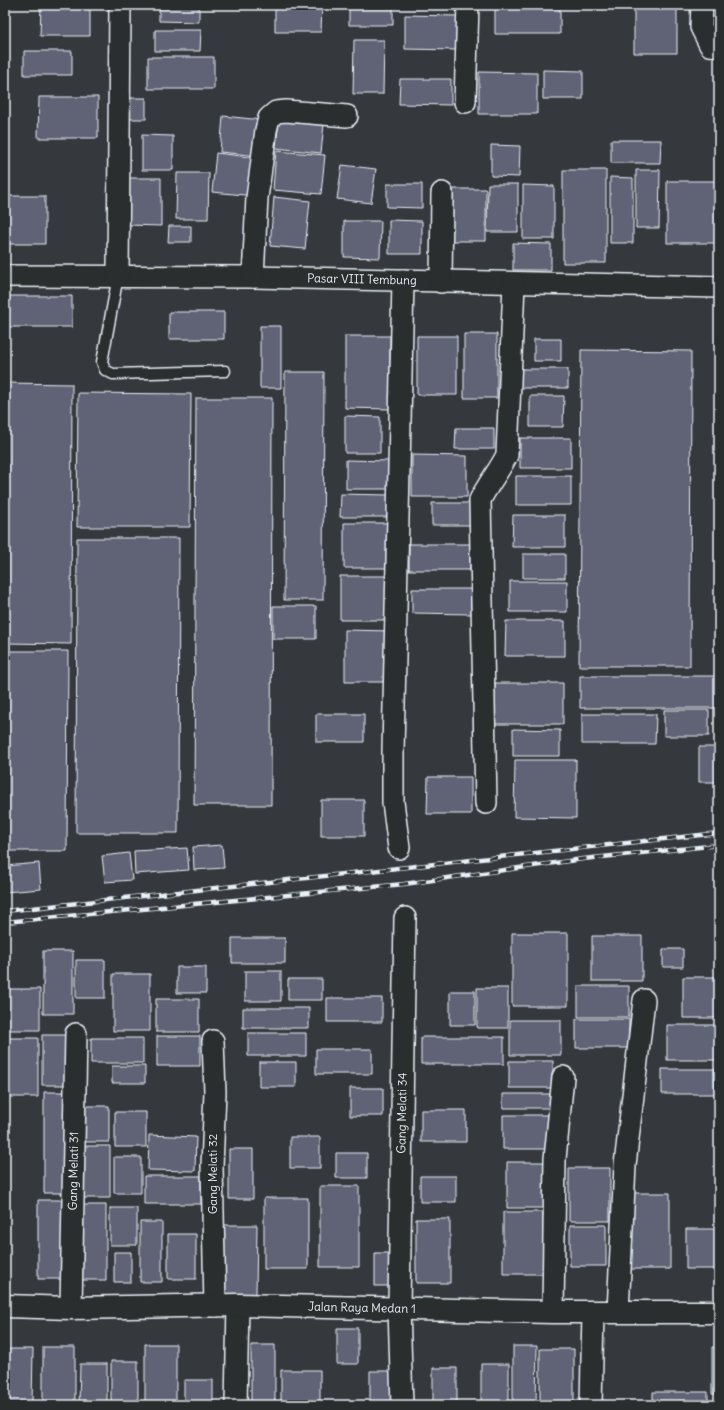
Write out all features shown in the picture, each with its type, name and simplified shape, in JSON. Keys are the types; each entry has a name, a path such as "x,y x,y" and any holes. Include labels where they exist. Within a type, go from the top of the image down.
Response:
{"street":[{"path":"118,276 120,5"},
{"path":"465,102 468,5"},
{"path":"702,5 702,27 710,45 719,46"},
{"path":"253,277 257,198 269,118 276,112 347,116"},
{"path":"441,282 442,193"},
{"name":"Pasar VIII Tembung","path":"5,276 253,277 719,287"},
{"path":"399,848 393,802 393,752 403,280"},
{"path":"486,803 480,500 485,489 500,469 507,455 514,283"},
{"name":"Gang Melati 34","path":"402,1405 399,1308 405,918"},
{"path":"618,1312 625,1165 644,1000"},
{"name":"Gang Melati 31","path":"71,1308 76,1034"},
{"name":"Gang Melati 32","path":"213,1041 215,1092 212,1166 215,1306"},
{"path":"553,1312 556,1158 563,1077"},
{"name":"Jalan Raya Medan 1","path":"5,1306 71,1308 238,1306 553,1312 719,1312"},
{"path":"236,1405 238,1306"},
{"path":"591,1405 593,1312"}],"lane":[{"path":"118,276 102,362 105,370 113,374 225,371"}],"building":[{"path":"41,5 90,5 90,36 40,36"},
{"path":"159,5 199,5 199,22 159,21"},
{"path":"275,5 322,5 321,32 275,32"},
{"path":"349,5 393,5 393,25 349,25"},
{"path":"452,5 452,6 407,6"},
{"path":"495,5 560,5 560,34 495,34"},
{"path":"634,5 677,5 677,53 634,53"},
{"path":"405,15 457,16 457,50 405,49"},
{"path":"155,30 201,30 200,51 155,51"},
{"path":"354,40 384,40 383,94 353,94"},
{"path":"24,51 72,51 72,75 24,75"},
{"path":"148,57 214,57 214,89 148,89"},
{"path":"543,70 583,71 583,99 543,99"},
{"path":"479,72 537,73 537,114 479,114"},
{"path":"400,79 451,79 451,105 399,104"},
{"path":"39,97 98,97 98,138 38,138"},
{"path":"130,98 146,98 146,119 130,119"},
{"path":"223,116 262,120 258,156 220,152"},
{"path":"279,119 324,124 321,153 276,148"},
{"path":"142,135 173,136 173,170 142,170"},
{"path":"611,140 661,140 660,163 611,163"},
{"path":"491,145 520,146 519,177 491,176"},
{"path":"276,151 325,155 321,194 273,190"},
{"path":"216,153 258,158 255,196 212,192"},
{"path":"342,165 376,169 371,203 337,199"},
{"path":"563,170 606,170 606,263 563,263"},
{"path":"636,170 660,170 659,228 636,228"},
{"path":"177,173 209,173 208,219 176,219"},
{"path":"610,177 633,178 633,243 610,243"},
{"path":"129,178 161,178 161,226 128,225"},
{"path":"667,181 717,181 716,243 667,243"},
{"path":"387,184 422,184 422,208 387,207"},
{"path":"488,184 518,184 518,232 487,232"},
{"path":"523,185 554,186 554,239 523,239"},
{"path":"450,189 486,189 486,241 450,241"},
{"path":"5,196 45,196 45,244 5,244"},
{"path":"274,197 310,201 305,249 270,246"},
{"path":"389,220 422,221 422,254 389,254"},
{"path":"344,221 381,221 380,258 344,257"},
{"path":"169,226 191,226 191,242 168,242"},
{"path":"513,243 551,244 551,270 513,270"},
{"path":"5,296 72,296 72,327 5,327"},
{"path":"169,312 224,312 224,339 169,339"},
{"path":"260,326 281,326 281,388 260,388"},
{"path":"464,334 497,334 497,398 464,398"},
{"path":"345,336 390,336 390,409 345,408"},
{"path":"417,336 457,336 457,395 417,395"},
{"path":"534,339 561,339 561,361 534,361"},
{"path":"581,350 691,351 690,666 579,666"},
{"path":"519,369 568,369 568,388 518,388"},
{"path":"285,372 324,372 323,600 284,600"},
{"path":"5,383 72,384 71,644 5,643"},
{"path":"78,393 191,394 190,527 77,527"},
{"path":"530,396 564,396 563,427 530,427"},
{"path":"196,398 272,398 271,805 194,805"},
{"path":"345,416 380,417 380,453 345,453"},
{"path":"456,428 494,428 494,449 455,449"},
{"path":"520,438 571,438 571,468 520,468"},
{"path":"412,455 467,456 467,497 412,497"},
{"path":"346,460 389,461 389,489 346,489"},
{"path":"516,476 571,476 571,505 516,505"},
{"path":"341,494 389,495 389,517 340,517"},
{"path":"432,503 470,503 470,525 432,525"},
{"path":"513,515 565,515 565,547 512,547"},
{"path":"344,523 392,523 391,568 344,568"},
{"path":"77,538 179,538 178,833 76,833"},
{"path":"409,544 470,544 470,570 409,570"},
{"path":"523,554 565,554 565,578 523,578"},
{"path":"717,572 719,572 719,670 717,670"},
{"path":"340,576 389,576 389,620 340,620"},
{"path":"510,581 567,581 567,612 510,612"},
{"path":"412,589 471,589 471,614 412,613"},
{"path":"273,606 316,606 316,639 273,639"},
{"path":"506,621 565,621 565,656 505,656"},
{"path":"345,630 391,631 391,682 345,682"},
{"path":"5,651 68,651 67,851 5,851"},
{"path":"580,676 719,676 719,708 580,708"},
{"path":"495,683 563,683 563,724 494,724"},
{"path":"664,710 709,710 709,736 664,736"},
{"path":"316,714 364,714 364,742 316,742"},
{"path":"582,714 656,714 655,744 582,744"},
{"path":"513,729 560,730 560,756 513,756"},
{"path":"699,747 719,747 719,782 699,782"},
{"path":"515,760 576,760 576,818 514,817"},
{"path":"428,777 471,777 471,814 427,814"},
{"path":"321,800 364,800 364,836 321,836"},
{"path":"222,845 224,868 194,870 193,847"},
{"path":"187,848 189,870 135,874 134,851"},
{"path":"129,853 132,880 105,882 102,856"},
{"path":"39,863 41,889 5,892 5,866"},
{"path":"512,933 568,933 568,1006 512,1006"},
{"path":"592,936 642,936 642,981 592,981"},
{"path":"232,938 285,938 285,963 232,963"},
{"path":"663,949 683,949 683,967 663,967"},
{"path":"43,951 73,951 73,1014 43,1014"},
{"path":"76,960 105,960 105,998 76,998"},
{"path":"177,967 206,967 206,993 177,993"},
{"path":"245,971 281,971 281,1001 245,1001"},
{"path":"113,974 150,974 150,1031 113,1031"},
{"path":"683,977 719,977 719,1018 683,1018"},
{"path":"288,979 322,979 322,1000 288,1000"},
{"path":"578,986 629,986 629,1017 578,1017"},
{"path":"477,988 508,988 508,1028 477,1028"},
{"path":"5,989 40,989 40,1030 5,1030"},
{"path":"450,991 475,991 475,1025 450,1025"},
{"path":"327,998 382,998 382,1022 327,1022"},
{"path":"156,999 199,999 199,1032 156,1032"},
{"path":"243,1008 309,1008 309,1028 243,1028"},
{"path":"576,1019 629,1019 629,1048 576,1048"},
{"path":"510,1020 561,1020 561,1055 510,1055"},
{"path":"667,1025 719,1025 719,1060 667,1060"},
{"path":"248,1033 306,1033 306,1056 248,1056"},
{"path":"42,1035 75,1035 75,1085 42,1085"},
{"path":"157,1036 200,1036 200,1066 157,1066"},
{"path":"421,1037 504,1037 504,1064 421,1064"},
{"path":"7,1038 38,1038 38,1097 7,1097"},
{"path":"91,1038 143,1038 143,1063 91,1063"},
{"path":"316,1049 372,1049 372,1074 316,1074"},
{"path":"509,1061 553,1061 553,1088 509,1088"},
{"path":"259,1062 296,1062 296,1087 259,1087"},
{"path":"112,1066 145,1066 145,1083 112,1083"},
{"path":"662,1069 715,1069 715,1094 662,1094"},
{"path":"350,1088 383,1088 383,1116 350,1116"},
{"path":"44,1092 72,1092 72,1193 44,1193"},
{"path":"503,1094 554,1094 554,1108 503,1108"},
{"path":"80,1106 109,1106 109,1142 80,1142"},
{"path":"421,1110 466,1110 466,1142 421,1142"},
{"path":"115,1112 146,1112 146,1147 115,1147"},
{"path":"503,1115 553,1115 553,1149 503,1149"},
{"path":"149,1135 196,1137 195,1171 148,1170"},
{"path":"290,1137 320,1137 320,1168 290,1168"},
{"path":"81,1146 110,1146 110,1198 81,1198"},
{"path":"229,1149 253,1149 253,1199 229,1199"},
{"path":"336,1153 367,1153 367,1178 336,1178"},
{"path":"114,1157 141,1157 141,1193 114,1193"},
{"path":"507,1162 546,1162 546,1208 507,1208"},
{"path":"569,1168 610,1168 610,1221 569,1221"},
{"path":"144,1176 201,1176 201,1204 144,1204"},
{"path":"420,1176 456,1176 456,1202 420,1202"},
{"path":"320,1186 359,1186 359,1267 320,1267"},
{"path":"628,1193 670,1193 670,1269 628,1269"},
{"path":"264,1198 308,1198 308,1269 264,1269"},
{"path":"38,1200 70,1200 70,1279 38,1279"},
{"path":"76,1205 106,1205 106,1280 76,1280"},
{"path":"110,1208 137,1208 137,1245 110,1245"},
{"path":"503,1212 543,1212 543,1274 503,1274"},
{"path":"416,1219 450,1219 450,1283 416,1283"},
{"path":"140,1222 162,1222 162,1282 140,1282"},
{"path":"219,1225 257,1225 256,1296 218,1295"},
{"path":"570,1225 606,1225 606,1266 570,1266"},
{"path":"686,1229 718,1229 718,1269 686,1269"},
{"path":"168,1234 196,1234 196,1279 168,1279"},
{"path":"114,1252 131,1252 131,1282 114,1282"},
{"path":"375,1253 393,1253 393,1286 375,1286"},
{"path":"337,1328 358,1328 358,1364 337,1364"},
{"path":"145,1344 176,1344 176,1405 145,1405"},
{"path":"251,1345 275,1345 275,1405 251,1405"},
{"path":"513,1346 537,1346 536,1405 513,1405"},
{"path":"43,1347 75,1347 75,1405 43,1405"},
{"path":"712,1347 719,1347 719,1394 712,1394"},
{"path":"5,1349 33,1349 32,1403 5,1403"},
{"path":"540,1349 574,1349 574,1405 540,1405"},
{"path":"111,1361 138,1361 138,1405 111,1405"},
{"path":"80,1364 107,1364 107,1405 79,1405"},
{"path":"481,1364 509,1364 509,1405 481,1405"},
{"path":"433,1368 457,1368 457,1405 433,1405"},
{"path":"281,1370 320,1370 320,1405 281,1405"},
{"path":"370,1371 392,1371 392,1405 370,1405"},
{"path":"184,1380 213,1380 213,1405 184,1405"},
{"path":"653,1392 708,1392 708,1405 653,1405"}],"railway":[{"path":"5,911 719,833"},
{"path":"5,922 404,884 583,859 719,845"}]}
